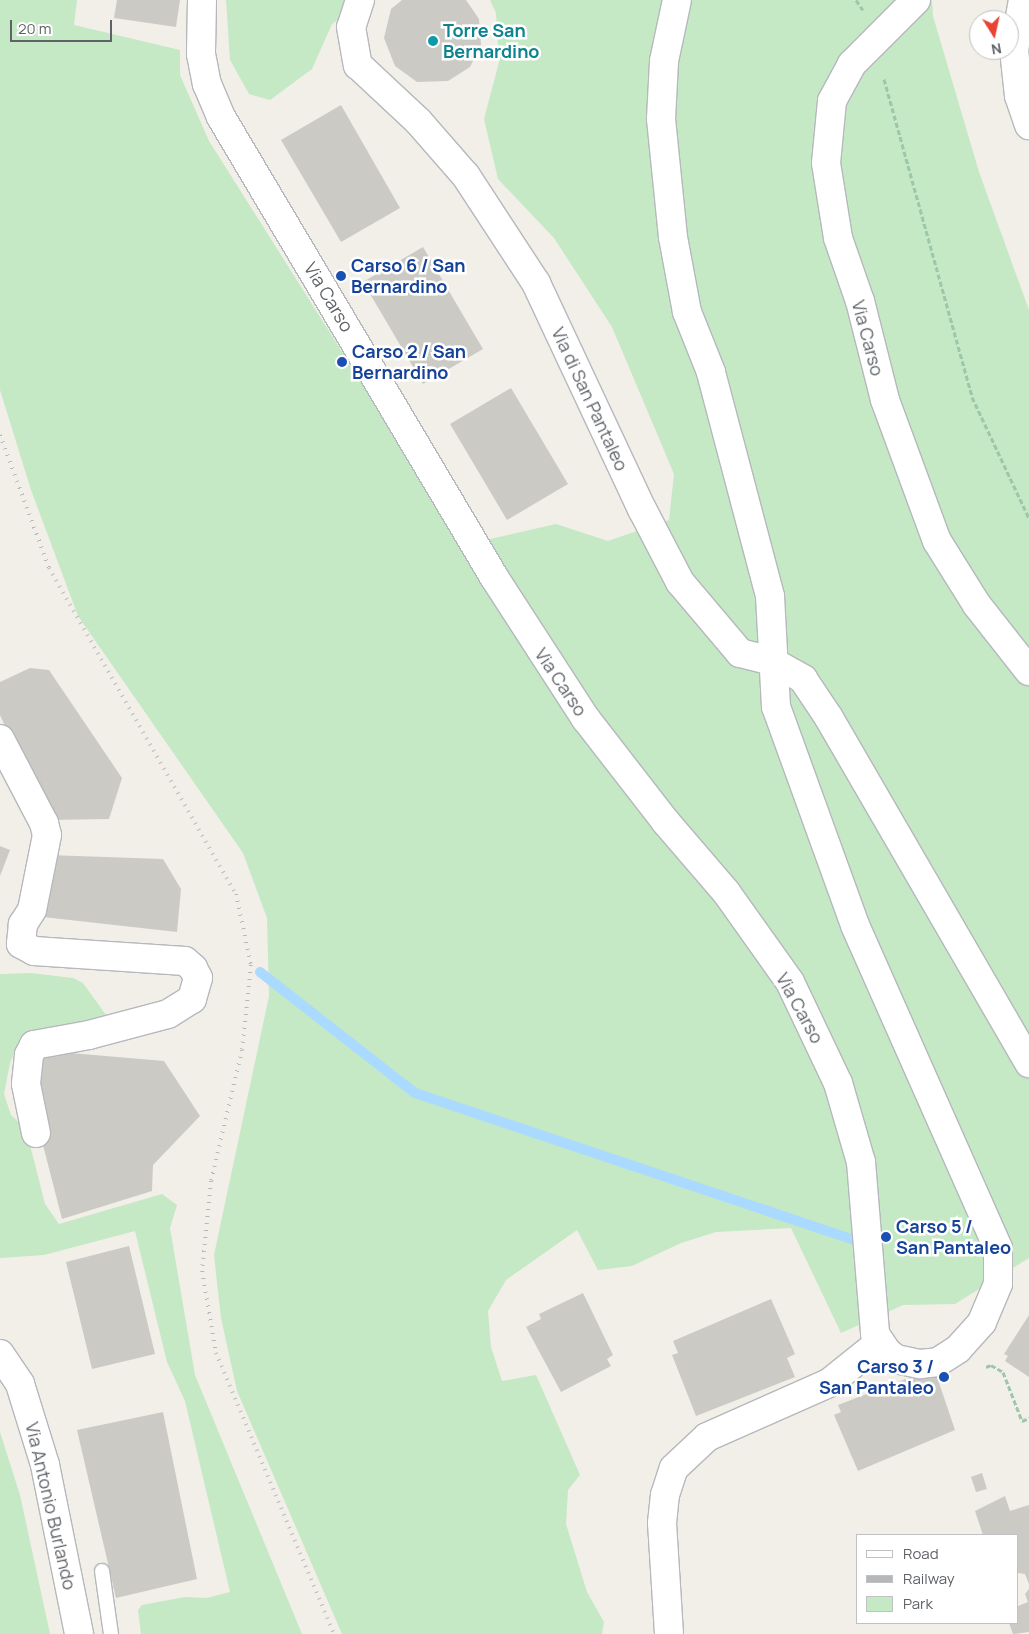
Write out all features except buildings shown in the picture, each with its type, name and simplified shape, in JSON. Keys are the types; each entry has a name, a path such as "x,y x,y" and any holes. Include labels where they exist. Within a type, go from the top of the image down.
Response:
{"street":[{"name":"Via Carso","path":"202,0 201,54 207,84 221,117 494,577 586,719 664,821 726,892 790,982 811,1023 838,1083 861,1162 870,1310 879,1343"},
{"name":"Via di San Pantaleo","path":"360,0 351,27 358,65 418,121 466,176 536,283 642,509 680,582 740,653 771,660"},
{"path":"669,1634 662,1523 665,1495 674,1468 707,1437 829,1383 879,1343 896,1359 920,1364 938,1362 958,1349 976,1331 998,1284 998,1248 855,925 776,707 771,660 770,596 711,372 687,312 673,237 661,119 664,61 677,0"},
{"name":"Via Carso","path":"916,0 852,64 832,101 826,163 838,238 860,301 885,400 937,542 977,605 1029,671"},
{"path":"1023,0 1014,50 1019,96 1029,125"},
{"path":"771,660 803,679 829,718 1029,1063"},
{"path":"0,739 44,823 47,835 32,910 23,924 21,944 34,950 185,961 193,968 198,978 192,999 168,1014 89,1035 34,1045 29,1055 26,1084 36,1133"},
{"name":"Via Antonio Burlando","path":"0,1354 20,1384 45,1465 79,1634"}],"lane":[{"name":"Via Antonio Burlando","path":"102,1571 111,1634"}],"path":[{"path":"883,77 972,397 1029,518"},
{"path":"991,1365 1003,1372 1022,1421 1029,1418"}],"green space":[{"path":"0,0 77,0 74,25 180,50 180,75 209,141 464,545 556,524 608,541 669,520 674,474 612,327 554,238 498,179 484,119 499,62 496,13 490,0 932,0 933,16 979,172 1029,310 1029,1258 955,1304 903,1305 841,1333 791,1228 716,1232 681,1243 632,1266 598,1270 577,1230 506,1280 488,1311 491,1347 502,1381 536,1375 580,1475 568,1490 566,1524 587,1592 604,1622 602,1634 342,1634 237,1391 221,1318 214,1255 269,996 267,918 243,853 78,616 31,490 0,390"},
{"path":"226,0 364,0 332,24 312,69 270,100 249,94 230,60"},
{"path":"31,973 73,978 83,983 106,1015 76,1026 21,1036 10,1063 4,1094 11,1115 26,1129 45,1204 59,1224 162,1194 177,1205 170,1228 195,1375 302,1634 141,1634 138,1610 142,1605 185,1597 207,1598 230,1592 185,1401 167,1362 135,1231 44,1255 0,1258 0,974"},
{"path":"0,1432 20,1495 50,1634 0,1634"}],"waterway":[{"path":"260,972 415,1093 861,1242"}],"railway":[{"path":"0,435 49,568 236,894 251,965 242,1050 211,1181 202,1271 216,1353 334,1634"}],"place":[{"name":"Torre San Bernardino","path":"433,41"},
{"name":"Carso 6 / San Bernardino","path":"341,276"},
{"name":"Carso 2 / San Bernardino","path":"342,362"},
{"name":"Carso 5 / San Pantaleo","path":"886,1237"},
{"name":"Carso 3 / San Pantaleo","path":"944,1377"}]}
